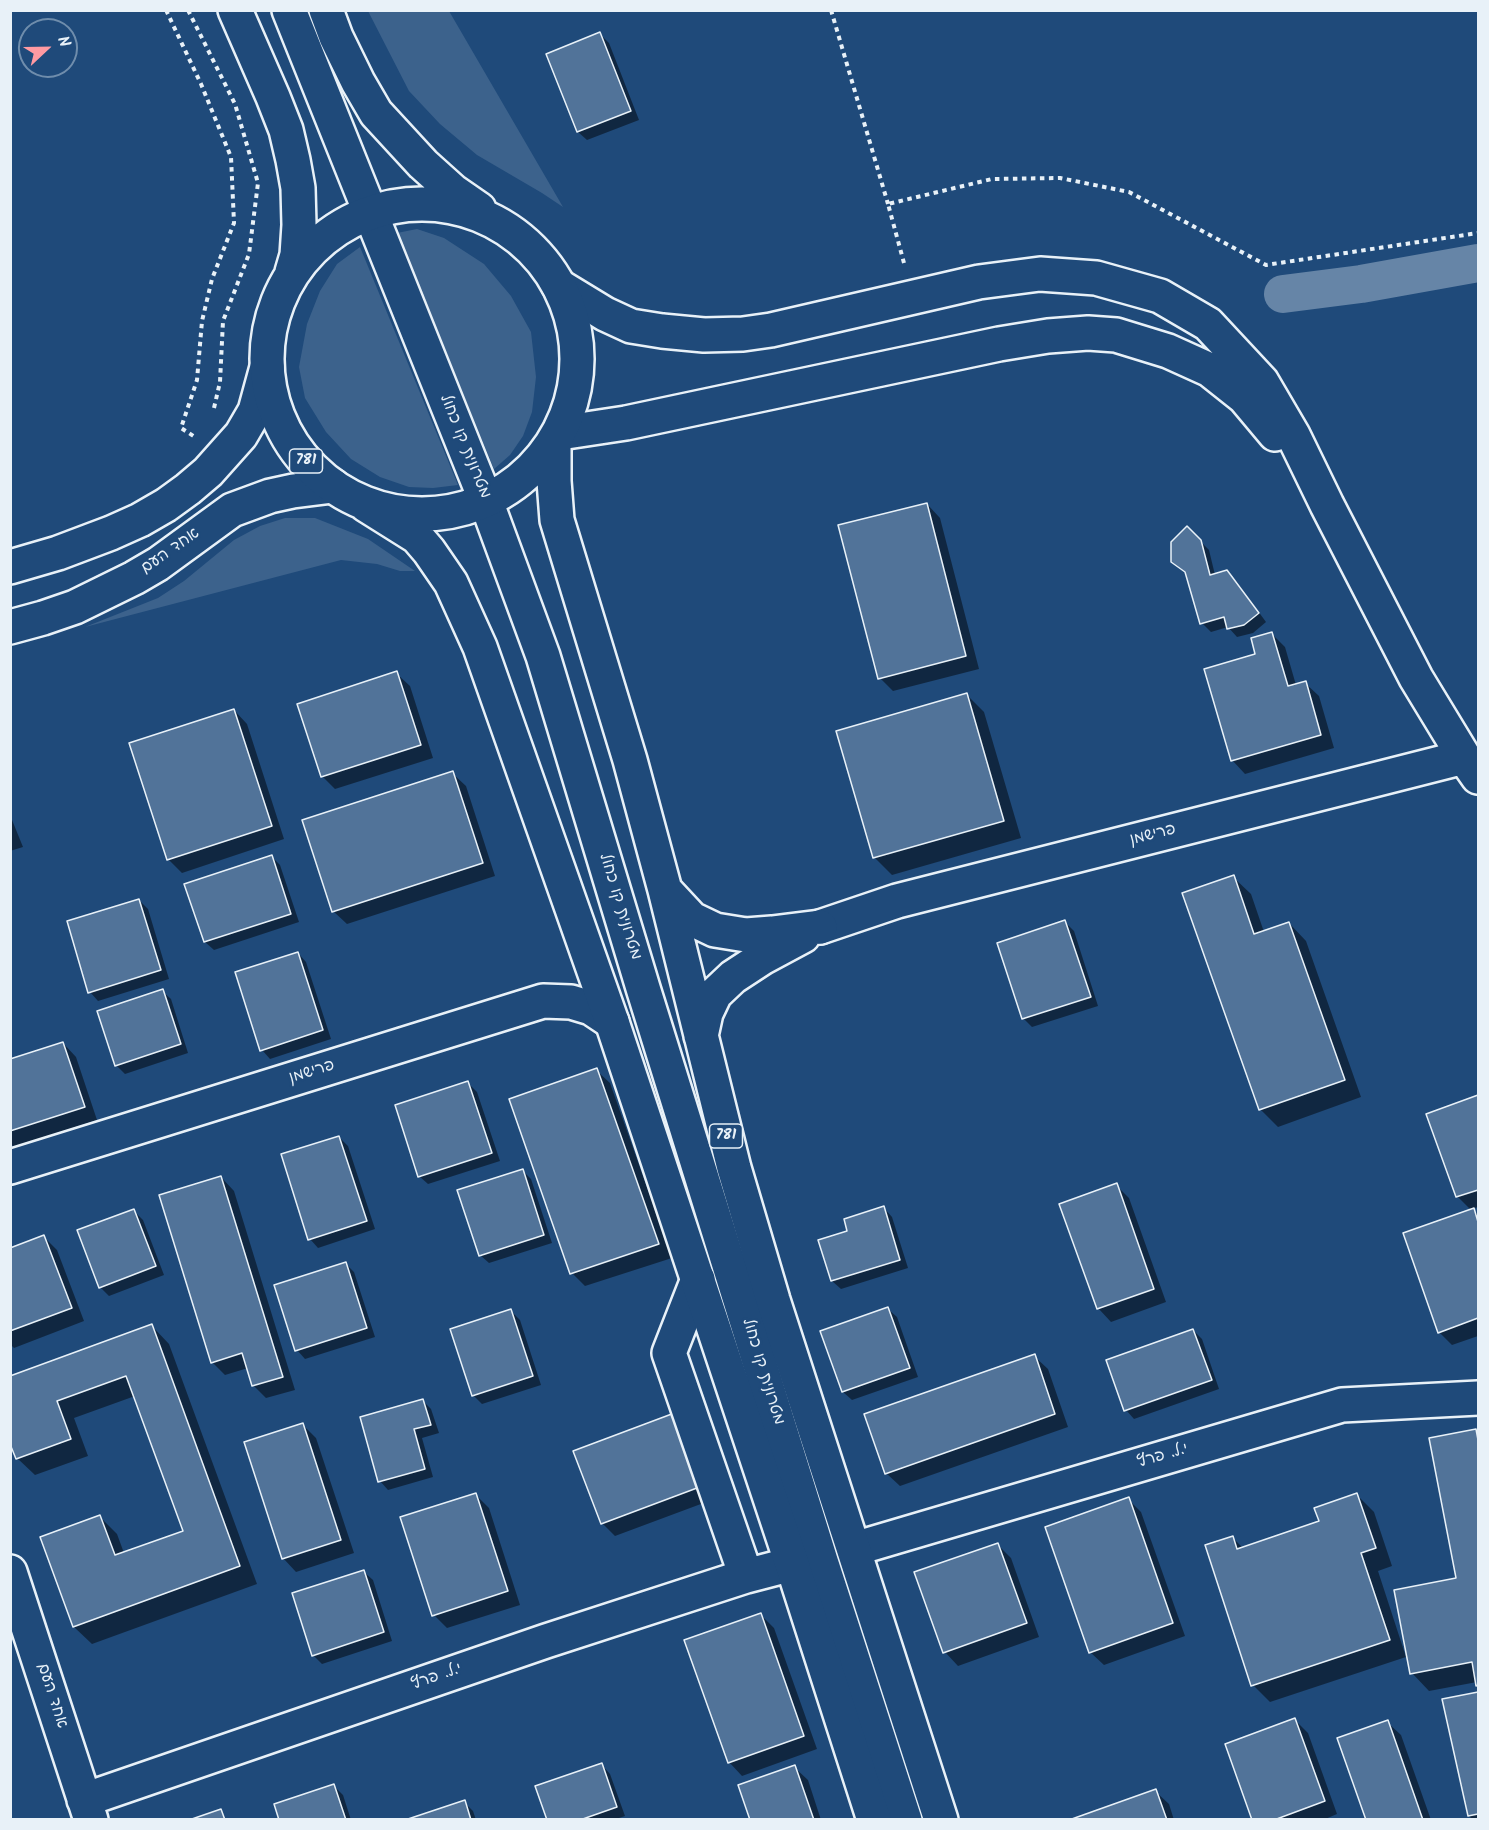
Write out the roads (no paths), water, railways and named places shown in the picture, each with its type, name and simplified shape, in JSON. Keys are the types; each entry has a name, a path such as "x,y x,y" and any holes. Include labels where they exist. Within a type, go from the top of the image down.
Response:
{"street":[{"name":"781","path":"235,10 286,130 293,160 298,188 299,225 297,255 291,276"},
{"name":"מטרונית קו כחול","path":"289,10 486,501 543,656 643,988 821,1561 905,1820"},
{"name":"781","path":"326,10 336,37 376,113 423,164 453,191 512,232 543,262 566,301 576,334 578,368 572,402 557,438 528,474 504,492 460,511 422,515 394,512 366,504"},
{"name":"781","path":"512,232 489,219 450,206 410,204 371,212 330,234 312,249 291,276 279,297 268,343 267,367 275,409 302,458 312,468 333,486 417,537 441,566 480,647 612,1022 792,1563 874,1820"},
{"path":"559,286 605,314 631,326 704,335 743,334 771,330 979,282 1040,274 1096,278 1160,296 1208,324 1262,382 1293,435 1416,678 1471,767"},
{"path":"557,438 999,344 1048,336 1088,333 1116,335 1168,351 1210,370 1244,397 1277,436 1327,505"},
{"path":"10,567 78,546 140,520 188,489 241,435 255,411 267,367"},
{"name":"781","path":"557,438 554,481 557,520 615,706 665,890 734,1168 773,1300 941,1820"},
{"name":"אחד העם","path":"10,627 75,607 134,578 158,564 232,510 270,496 333,486"},
{"name":"פרישמן","path":"820,927 897,900 1471,767"},
{"path":"665,890 692,919 715,930 746,935 820,927"},
{"path":"700,1036 706,1013 715,994 733,976 820,927"},
{"name":"פרישמן","path":"10,1167 543,1001 570,1002 591,1008 612,1022"},
{"path":"698,1279 669,1353 746,1576"},
{"name":"י.ל. פרץ","path":"854,1549 1342,1405 1479,1398"},
{"name":"י.ל. פרץ","path":"88,1810 546,1641 792,1563"},
{"name":"אחד העם","path":"10,1572 88,1810"}],"waterway":[{"path":"1283,294 1361,284 1478,263"}]}
